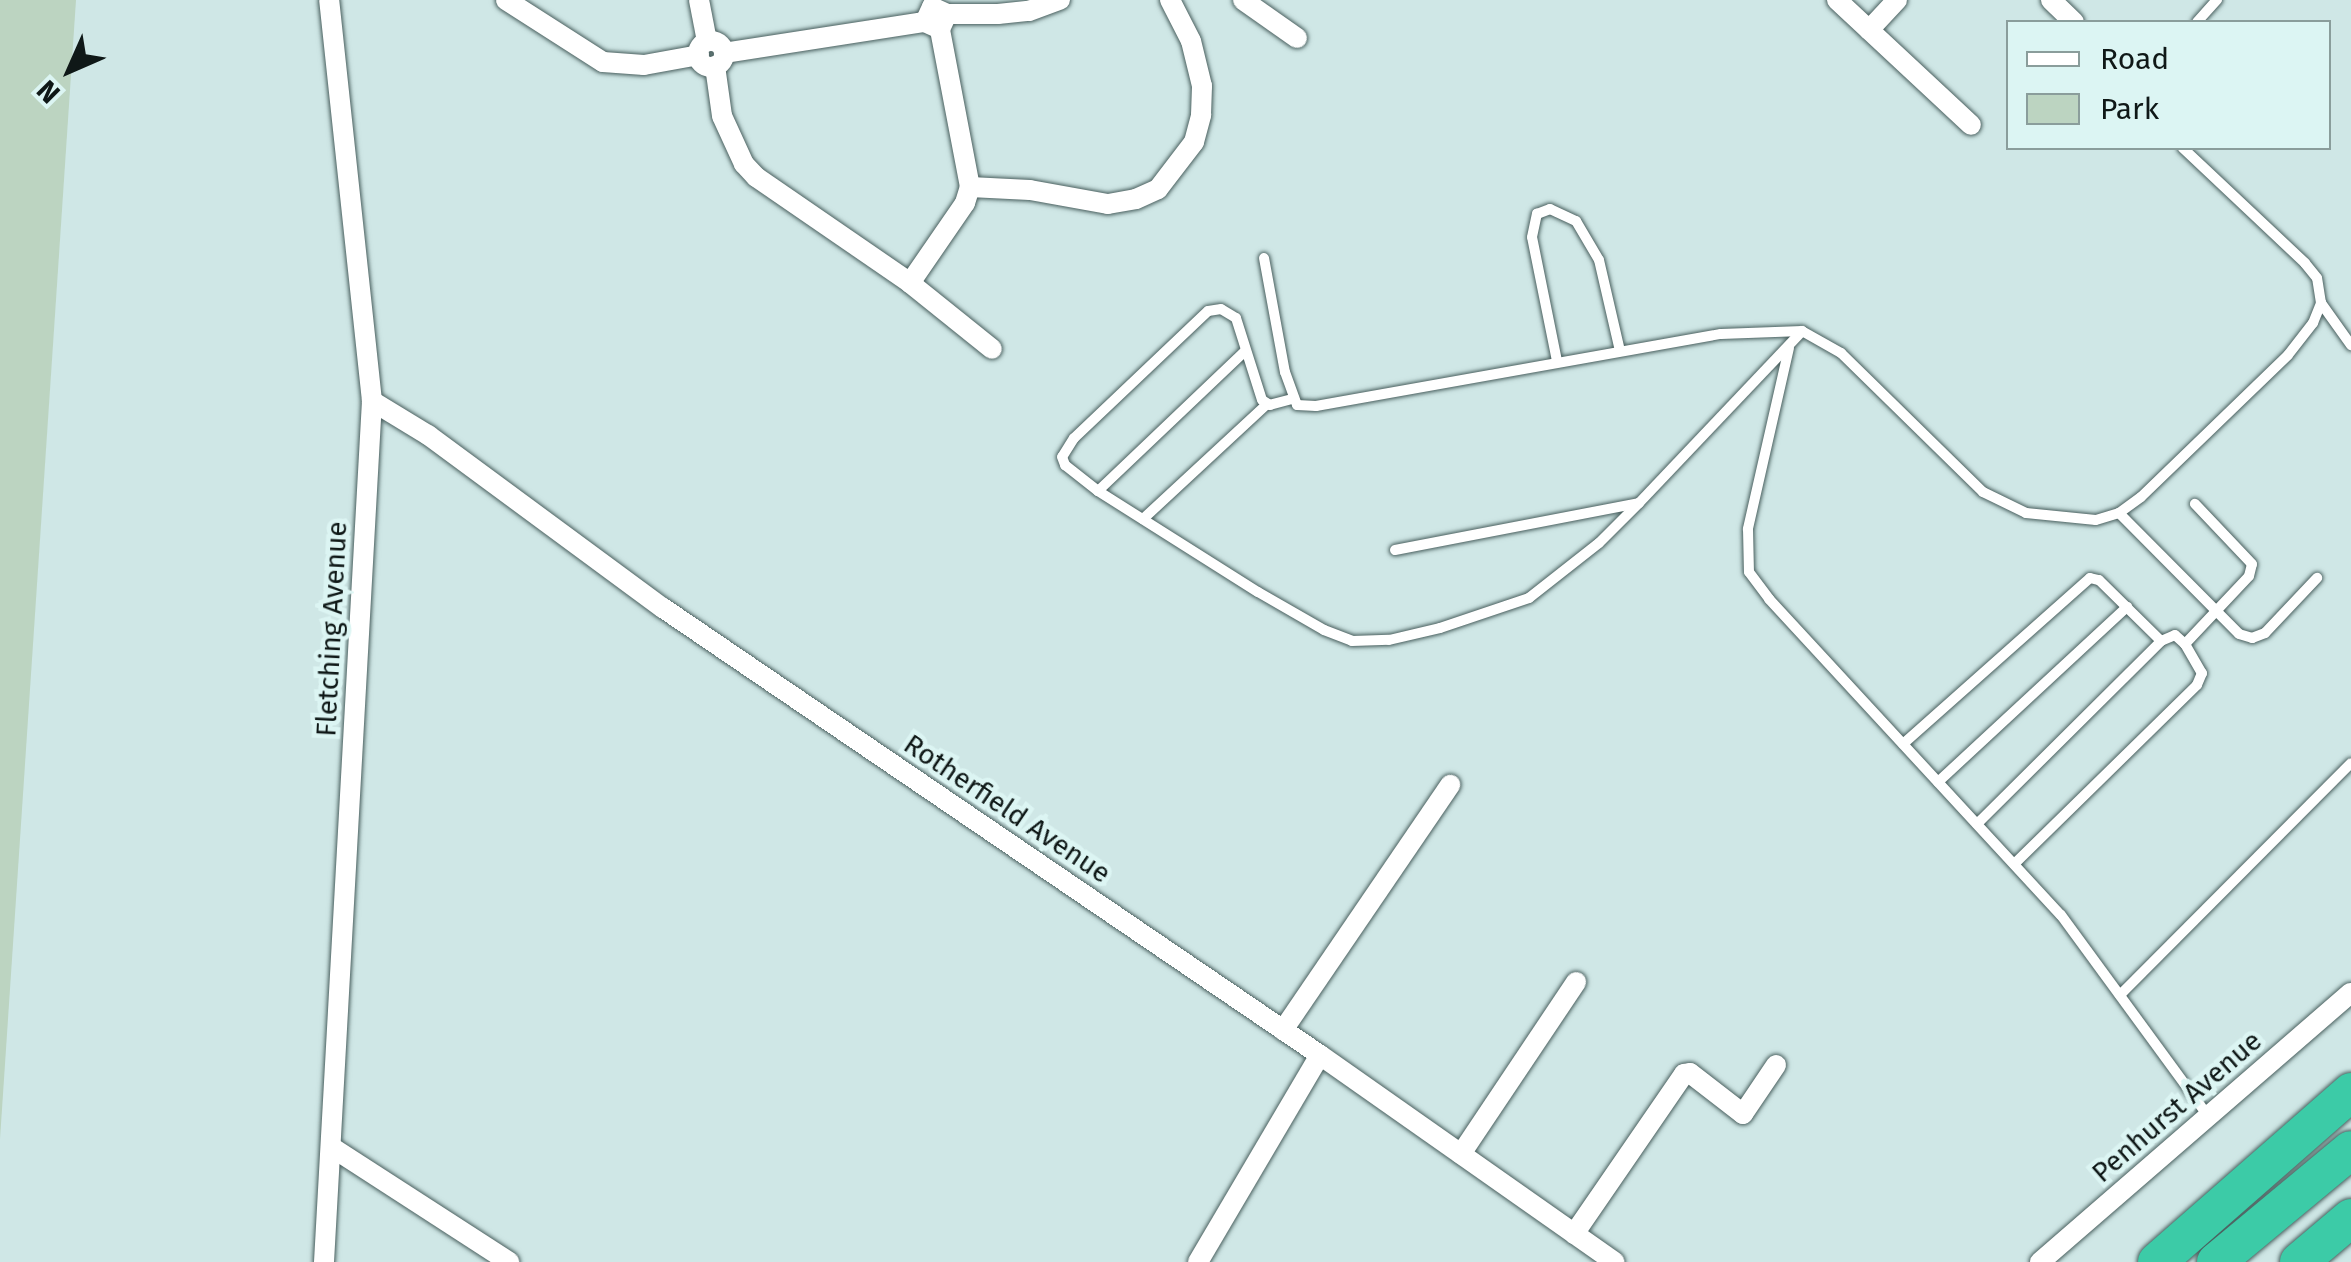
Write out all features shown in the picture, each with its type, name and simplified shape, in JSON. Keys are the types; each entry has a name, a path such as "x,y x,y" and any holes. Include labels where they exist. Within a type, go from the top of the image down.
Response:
{"highway":[{"path":"2158,1262 2351,1092"},
{"path":"2216,1262 2351,1150"},
{"path":"2299,1262 2351,1218"}],"street":[{"name":"Fletching Avenue","path":"324,1262 372,401 329,0"},
{"path":"506,0 603,62 644,65 938,15 1014,13 1060,0"},
{"path":"699,0 722,116 744,164 910,283 992,349"},
{"path":"970,187 1030,190 1108,204 1136,200 1158,189 1194,142 1201,115 1202,86 1191,41 1170,0"},
{"path":"1244,0 1297,38"},
{"path":"1837,0 1971,125"},
{"path":"1869,30 1898,0"},
{"path":"2051,0 2072,20"},
{"path":"910,283 965,203 970,187 938,15"},
{"name":"Rotherfield Avenue","path":"372,401 428,435 663,608 1320,1055 1614,1262"},
{"path":"1282,1030 1450,785"},
{"path":"1461,1154 1576,982"},
{"name":"Penhurst Avenue","path":"2040,1262 2351,993"},
{"path":"1198,1262 1320,1055"},
{"path":"1574,1234 1684,1074 1690,1072 1742,1114 1776,1065"},
{"path":"333,1148 509,1262"}],"lane":[{"path":"2198,20 2217,0"},
{"path":"2185,150 2317,278 2321,303 2351,346"},
{"path":"1557,361 1532,237 1538,214 1550,210 1576,221 1599,260 1620,351"},
{"path":"1264,258 1292,399 1298,405 1316,406 1721,334 1802,331 1841,352 1983,492 2026,512 2056,519 2096,520 2119,514 2288,355 2313,323 2321,303"},
{"path":"1267,404 1236,318 1229,311 1208,311 1064,448 1065,465 1098,492 1324,630 1352,641 1389,640 1492,613 1528,598 1599,543 1802,331"},
{"path":"1789,348 1748,529 1749,572 2061,915 2208,1116"},
{"path":"1098,492 1245,350"},
{"path":"1144,519 1267,404 1292,399"},
{"path":"1395,550 1639,503"},
{"path":"2186,644 2248,576 2252,564 2195,504"},
{"path":"2119,514 2217,612 2252,638 2265,633 2317,578"},
{"path":"1903,744 2090,578 2100,580 2161,641"},
{"path":"1938,782 2128,608"},
{"path":"1978,824 2161,641 2175,636 2186,644 2202,673 2198,686 2014,864"},
{"path":"2120,995 2351,762"}],"green space":[{"path":"0,0 76,0 0,1139"}]}
